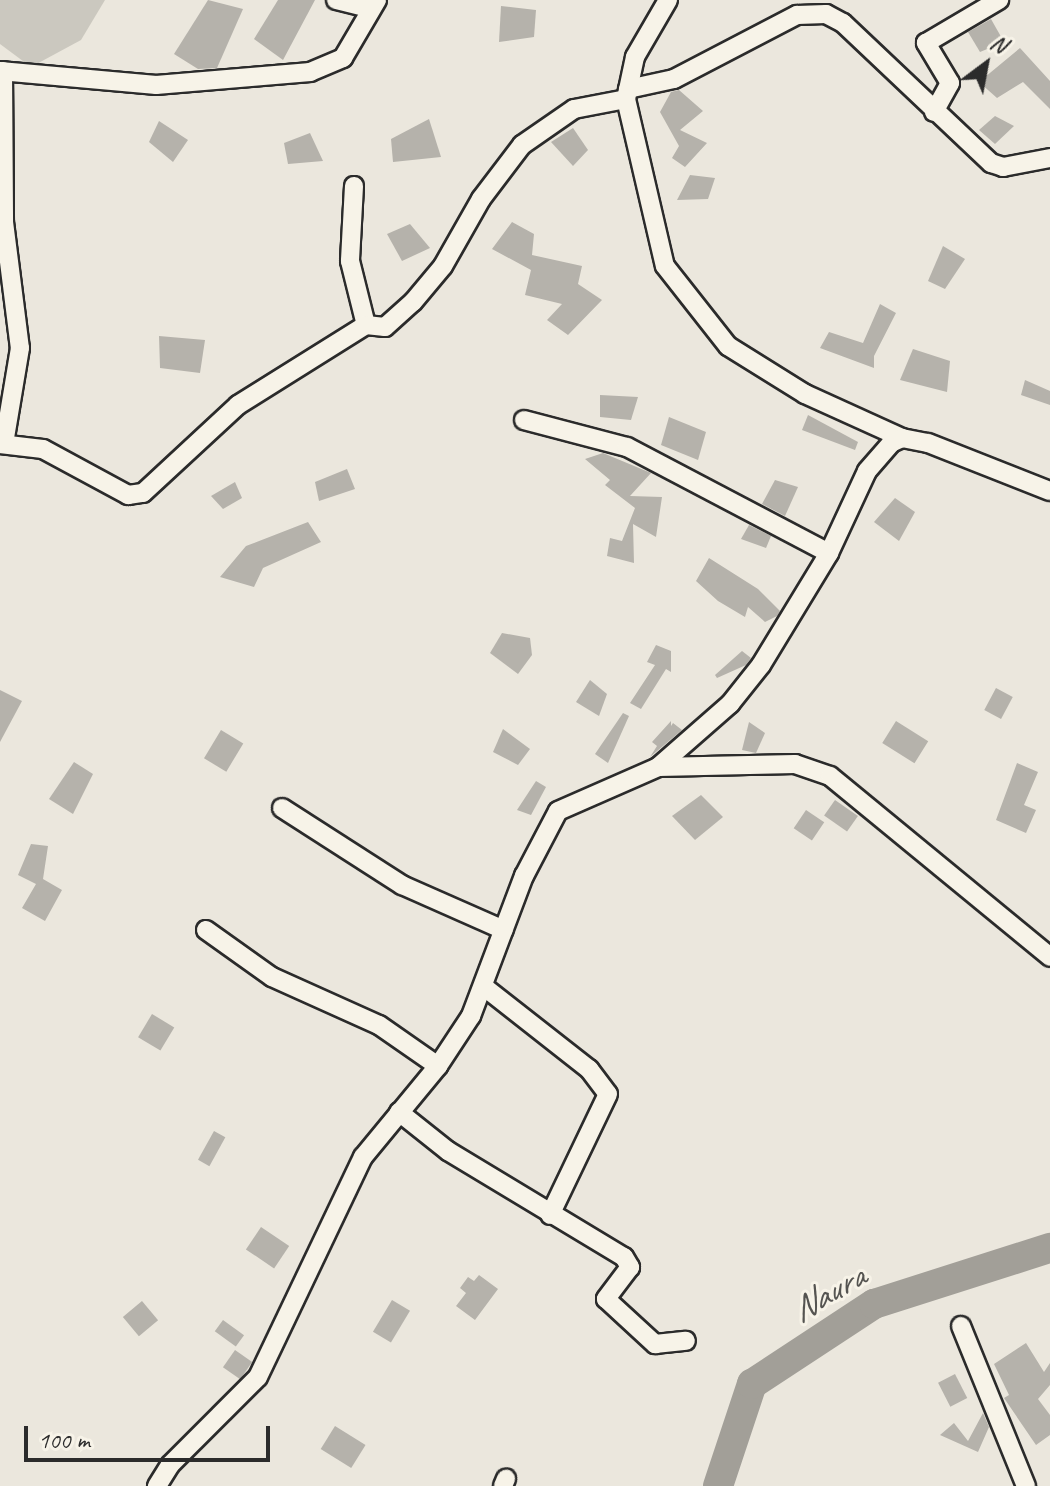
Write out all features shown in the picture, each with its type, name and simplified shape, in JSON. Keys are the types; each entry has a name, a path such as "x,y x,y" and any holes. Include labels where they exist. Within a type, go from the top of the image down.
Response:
{"street":[{"path":"336,0 374,4 343,58 310,72 156,85 1,71 4,222 20,348 2,444 55,454 136,496 155,485 238,405 366,325 385,327 413,302 443,266 481,199 522,145 574,109 674,79 797,15 826,14 843,23 991,163 1003,167 1050,158"},
{"path":"668,0 635,57 627,94 657,243 665,266 694,306 728,346 770,374 902,438 940,447 1050,491"},
{"path":"934,112 950,83 926,43 999,0"},
{"path":"354,186 350,261 366,325"},
{"path":"524,420 627,447 829,553"},
{"path":"157,1486 170,1465 258,1377 354,1173 438,1066 471,1016 524,876 558,811 658,767 730,704 761,665 829,553 867,471 880,452 902,438"},
{"path":"658,767 795,764 830,776 1050,957"},
{"path":"282,808 402,885 504,930"},
{"path":"206,930 272,977 379,1025 438,1066"},
{"path":"483,986 589,1069 608,1094 550,1215"},
{"path":"399,1112 448,1151 629,1261 626,1273 606,1295 610,1303 655,1344 686,1341"},
{"path":"961,1326 1026,1486"}],"shaded area":[{"path":"0,0 105,0 81,40 31,67 0,44"}],"building":[{"path":"208,0 243,9 217,68 198,69 174,54"},
{"path":"278,0 315,0 283,60 254,39"},
{"path":"501,6 536,10 534,37 499,42"},
{"path":"991,19 1004,42 980,52 968,32"},
{"path":"1020,48 1050,81 1050,109 1023,82 997,98 979,82"},
{"path":"679,90 703,111 680,130 707,143 685,167 672,158 679,146 660,112 671,92"},
{"path":"995,116 1014,126 995,144 979,130"},
{"path":"429,119 441,157 393,162 391,139"},
{"path":"159,121 188,140 173,162 149,142"},
{"path":"573,128 588,150 573,166 551,142"},
{"path":"310,133 323,161 288,164 284,143"},
{"path":"690,175 715,178 708,199 677,200"},
{"path":"512,222 534,234 532,255 582,266 578,284 602,300 568,335 547,320 562,304 525,295 531,270 492,249"},
{"path":"410,224 430,248 402,261 387,234"},
{"path":"943,246 965,259 945,289 928,281"},
{"path":"880,304 896,313 874,356 874,368 820,348 829,332 863,343"},
{"path":"159,336 205,340 200,373 160,368"},
{"path":"913,349 950,361 947,392 900,380"},
{"path":"1025,380 1050,391 1050,405 1021,395"},
{"path":"600,395 638,397 631,420 600,417"},
{"path":"808,415 858,442 855,450 802,430"},
{"path":"669,417 706,432 698,460 661,445"},
{"path":"603,453 651,473 630,496 662,497 656,537 633,524 634,563 607,556 610,538 622,541 635,508 605,485 610,480 585,459"},
{"path":"347,469 355,489 319,501 315,482"},
{"path":"775,480 798,487 785,516 762,504"},
{"path":"235,482 242,498 223,509 211,496"},
{"path":"895,498 915,512 899,541 874,522"},
{"path":"308,522 321,542 263,568 254,587 220,577 246,546"},
{"path":"749,525 771,536 766,548 741,539"},
{"path":"709,558 758,589 780,611 777,616 765,622 748,607 745,617 718,601 696,581"},
{"path":"502,633 530,638 532,655 518,674 490,653"},
{"path":"656,645 671,651 671,672 666,669 641,709 630,703 655,665 647,662"},
{"path":"742,651 751,658 746,665 717,678 715,675"},
{"path":"590,680 607,694 599,716 576,702"},
{"path":"996,688 1013,697 1001,719 984,710"},
{"path":"0,690 22,701 0,742"},
{"path":"623,713 629,716 608,763 595,754"},
{"path":"671,721 671,726 673,723 682,730 650,757 657,746 652,742"},
{"path":"896,721 928,741 914,763 882,743"},
{"path":"749,722 765,733 756,753 742,750"},
{"path":"503,729 530,749 518,765 493,752"},
{"path":"221,730 243,743 226,772 204,758"},
{"path":"74,762 93,774 73,814 49,799"},
{"path":"1017,763 1038,772 1024,805 1036,810 1026,833 996,820"},
{"path":"536,781 546,787 531,815 517,810"},
{"path":"701,795 723,817 695,840 672,816"},
{"path":"835,800 858,816 847,832 824,816"},
{"path":"806,810 824,822 812,841 794,828"},
{"path":"31,844 48,846 43,879 62,890 45,921 22,908 36,884 18,875"},
{"path":"152,1014 174,1027 160,1051 138,1037"},
{"path":"214,1131 225,1137 209,1166 198,1160"},
{"path":"261,1227 289,1246 274,1268 246,1249"},
{"path":"479,1275 498,1289 475,1320 456,1306 466,1293 460,1288 468,1277 474,1281"},
{"path":"392,1300 410,1311 391,1343 373,1332"},
{"path":"142,1301 158,1320 139,1336 123,1317"},
{"path":"223,1320 244,1335 236,1347 215,1331"},
{"path":"1026,1343 1044,1372 1050,1363 1050,1385 1038,1399 1050,1415 1050,1435 1036,1445 1004,1398 1009,1395 994,1364"},
{"path":"235,1350 252,1362 240,1379 223,1367"},
{"path":"955,1374 967,1398 950,1407 938,1383"},
{"path":"983,1413 989,1427 978,1452 940,1435 954,1423 968,1441"},
{"path":"335,1426 366,1445 351,1468 321,1449"}],"waterway":[{"name":"Naura","path":"718,1486 752,1384 874,1304 1050,1248"}]}
